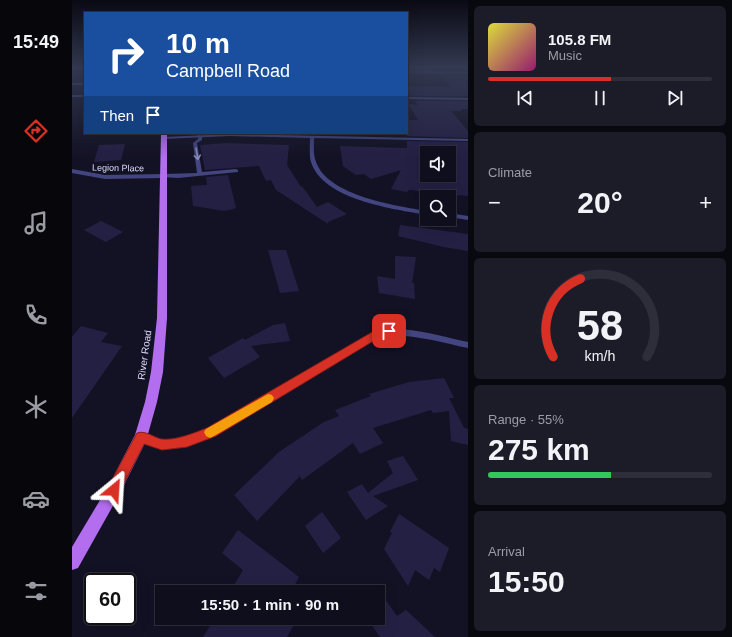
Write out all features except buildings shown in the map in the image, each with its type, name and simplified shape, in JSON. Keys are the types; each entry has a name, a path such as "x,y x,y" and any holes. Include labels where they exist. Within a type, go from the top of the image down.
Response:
{"main road":[{"name":"River Road","path":"72,562 114,490 141,437 151,402 161,342 164,135"}],"street":[{"path":"408,98 468,99"},
{"path":"164,135 312,136 468,140"},
{"path":"200,136 200,140 195,143 200,174"},
{"path":"312,136 314,164 319,173 328,181 355,196 370,201 388,206 420,211"},
{"name":"Legion Place","path":"72,171 105,177 164,176 236,171"},
{"path":"456,217 468,218"},
{"path":"141,437 162,444 187,441 211,432 377,334 389,331 402,332 468,345"}],"slow traffic":[{"path":"210,432 268,398"}],"route":[{"path":"114,490 141,437 162,444 187,441 211,432 377,334 389,331"}]}
